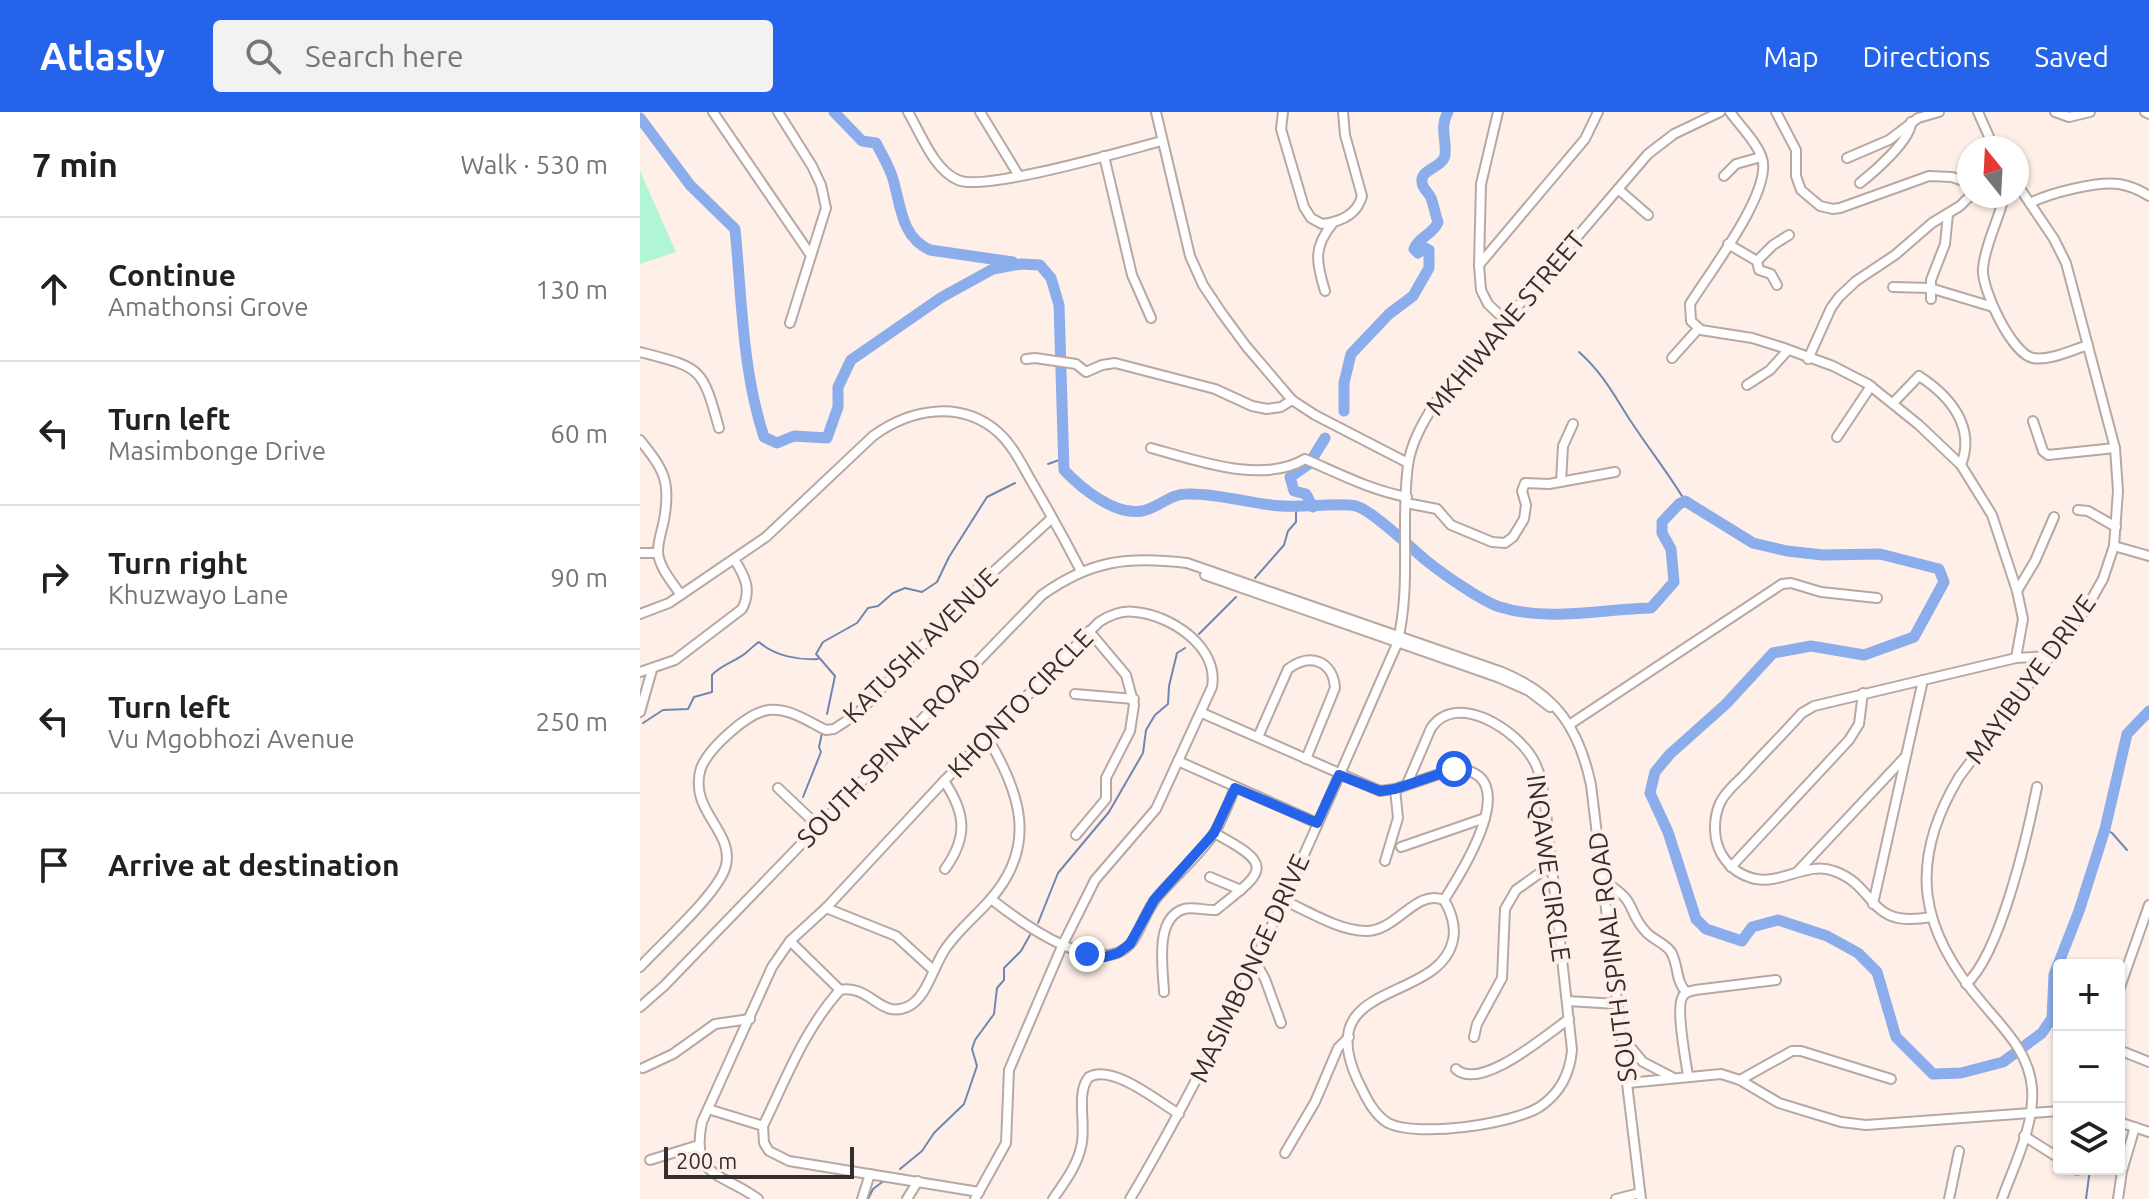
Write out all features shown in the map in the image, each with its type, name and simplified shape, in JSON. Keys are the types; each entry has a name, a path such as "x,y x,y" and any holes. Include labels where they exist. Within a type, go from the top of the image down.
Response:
{"street":[{"path":"713,112 810,254"},
{"path":"778,112 812,166 821,185 826,208 790,323"},
{"path":"908,112 946,172 957,180 978,184 1162,141"},
{"path":"980,112 1019,176"},
{"path":"1156,112 1182,229 1196,271 1246,346 1292,400 1408,463"},
{"path":"1283,112 1281,129 1304,207 1311,218 1322,224 1333,223 1353,212 1362,196 1345,135 1343,112"},
{"path":"1498,112 1481,184 1479,265 1481,290 1488,304 1505,320"},
{"path":"1479,265 1585,139 1598,112"},
{"name":"MKHIWANE STREET","path":"1398,640 1403,613 1408,463 1423,421 1505,320 1660,144 1720,112"},
{"path":"1730,112 1761,157 1764,167 1761,187 1690,304 1689,317 1698,329 1752,338 1837,368 1871,386 1961,465 1992,515 2017,591 2023,619 2016,658"},
{"path":"1776,112 1796,150 1798,184 1805,195 1825,208 1840,208 1929,176 1957,179"},
{"path":"1847,158 1889,140 1920,117 1939,112"},
{"path":"2055,112 2069,117 2090,112"},
{"path":"1976,113 1988,136"},
{"path":"1860,183 1904,141 1911,130 1911,122"},
{"path":"1104,156 1132,275 1151,318"},
{"path":"1724,176 1736,164 1761,157"},
{"path":"2030,203 2045,197 2112,184 2129,186 2149,196"},
{"path":"1618,189 1648,215"},
{"name":"MAYIBUYE DRIVE","path":"2002,1199 2024,1136 2032,1090 2024,1057 1944,953 1931,917 1927,866 1933,830 1941,810 1972,758 2095,594 2114,546 2118,491 2115,448 2066,263 2030,203"},
{"path":"1808,359 1839,297 1957,207"},
{"path":"2000,208 1983,267 1987,293 2016,345 2031,358 2043,358 2088,345"},
{"path":"1931,299 1930,288 1945,244 1948,214"},
{"path":"1325,291 1319,266 1319,244 1333,223"},
{"path":"1757,261 1789,235"},
{"path":"1728,244 1757,261 1759,270 1771,274 1777,285"},
{"path":"1893,287 1930,288 1993,307"},
{"path":"1672,358 1698,329"},
{"path":"1747,385 1770,370 1788,350"},
{"path":"640,352 686,364 696,371 705,382 719,428"},
{"path":"1026,359 1073,364 1086,372 1115,363 1215,389 1252,406 1267,409 1281,407 1292,400"},
{"path":"1893,403 1919,376 1939,390 1966,433 1966,450 1961,465"},
{"path":"1837,437 1871,386"},
{"path":"640,614 654,611 734,559 789,517 873,436 892,422 929,411 961,413 998,432 1014,450 1081,571"},
{"path":"2033,421 2043,451 2048,455 2115,448"},
{"path":"1561,482 1563,446 1573,424"},
{"path":"640,440 665,476 667,499 658,553 665,573 681,595"},
{"path":"1151,448 1233,469 1281,469 1305,459 1390,494 1406,504 1437,509 1451,525 1492,542 1505,543 1513,537 1524,519 1526,505 1522,491 1525,483 1549,484 1615,472"},
{"path":"2078,510 2088,511 2116,527"},
{"path":"2017,591 2035,561 2054,517"},
{"name":"KATUSHI AVENUE","path":"640,967 713,891 727,864 725,845 701,799 699,785 700,771 713,750 746,718 767,710 790,711 826,730 845,724 992,573 1052,518"},
{"path":"2114,546 2149,556"},
{"path":"640,553 658,553"},
{"path":"640,672 652,670 696,647 742,609 746,602 747,583 734,559"},
{"name":"SOUTH SPINAL ROAD","path":"640,1007 664,986 1030,606 1081,571 1119,560 1171,561 1500,678 1529,691 1567,722 1585,758 1604,882 1640,1196"},
{"path":"1567,722 1782,584 1877,598"},
{"name":"KHONTO CIRCLE","path":"699,1145 702,1122 772,967 790,941 826,908 1089,631 1110,616 1133,611 1156,617 1186,633 1203,649 1212,666 1212,687 1156,809 1095,880 1063,944 1009,1070 1006,1143 977,1196"},
{"path":"1076,835 1106,799 1106,778 1130,731 1134,699 1123,670 1089,631"},
{"name":"MASIMBONGE DRIVE","path":"1130,1199 1179,1114 1256,963 1398,640"},
{"path":"1931,917 1897,919 1873,904 1850,880 1833,870 1819,869 1780,878 1760,879 1743,875 1731,867 1716,841 1714,826 1721,801 1808,709 1863,693 2016,658 2050,656"},
{"path":"1258,737 1288,669 1308,659 1324,663 1335,678 1335,688 1306,759"},
{"path":"640,712 652,670"},
{"path":"1873,904 1923,680"},
{"path":"1731,867 1849,740 1859,724 1863,693"},
{"path":"1075,694 1134,699"},
{"name":"INQAWE CIRCLE","path":"1349,1037 1349,1052 1355,1074 1378,1115 1401,1128 1441,1130 1512,1118 1534,1110 1560,1088 1571,1064 1569,1019 1543,786 1526,749 1499,727 1468,713 1454,712 1445,715 1431,728 1407,784"},
{"path":"1202,713 1380,791 1454,769 1472,772 1480,777 1488,789 1485,818 1460,874 1444,900"},
{"path":"790,941 840,990 858,990 880,1005 900,1009 917,1001 932,969 957,933 991,899 1009,872 1014,858 1020,815 1017,797 1007,771 987,737"},
{"path":"1796,873 1907,756"},
{"path":"1178,761 1317,823"},
{"path":"944,781 954,795 962,821 958,845 945,869"},
{"path":"1966,984 1979,971 1989,952 2037,787"},
{"path":"778,788 818,826"},
{"path":"991,899 1028,927 1063,944 1096,957 1118,953 1130,944 1154,900 1214,833 1235,788"},
{"path":"1385,861 1398,818 1395,789"},
{"path":"1401,847 1485,818"},
{"path":"1164,992 1164,943 1166,928 1173,914 1187,908 1216,910 1258,873 1258,864 1251,853 1214,833"},
{"path":"1474,1037 1477,1024 1502,978 1505,909 1516,890 1551,865"},
{"path":"1210,877 1241,890"},
{"path":"1604,882 1627,897 1644,930 1669,948 1678,981 1686,992"},
{"path":"1283,900 1341,926 1368,931 1392,924 1428,897 1444,900 1455,934 1447,958 1428,975 1363,1007 1354,1019 1349,1037 1338,1048 1315,1102 1285,1153"},
{"path":"2125,973 2149,905"},
{"path":"826,908 896,936 932,969"},
{"path":"1256,963 1281,1023"},
{"path":"1688,1076 1680,1009 1686,992 1776,980"},
{"path":"840,990 806,1035 763,1126 764,1143 769,1151 779,1157 918,1181 977,1196"},
{"path":"1567,1001 1618,1004"},
{"path":"643,1068 680,1049 715,1024 750,1019"},
{"path":"1456,1069 1469,1075 1501,1065 1569,1019"},
{"path":"1623,1038 1643,1062 1674,1078"},
{"path":"1740,1080 1792,1051 1801,1051 1891,1079"},
{"path":"2125,1052 2149,1062"},
{"path":"1053,1199 1081,1151 1083,1090 1089,1077 1101,1073 1117,1077 1179,1114"},
{"path":"1628,1083 1721,1074 1740,1080 1779,1103 1853,1124 1881,1126 2053,1111"},
{"path":"708,1109 763,1126"},
{"path":"2125,1124 2149,1132"},
{"path":"2118,1199 2122,1171 2135,1127"},
{"path":"2024,1136 2053,1154"},
{"path":"650,1160 699,1145 705,1165 711,1172 758,1199"},
{"path":"1949,1199 1959,1151"},
{"path":"862,1199 870,1174"},
{"path":"907,1199 918,1181"},
{"path":"1616,1199 1640,1196"}],"green space":[{"path":"640,171 676,252 640,264"}],"waterway":[{"path":"834,112 862,141 876,143 891,174 904,220 920,244 930,250 1013,262"},
{"path":"1344,411 1344,383 1351,354 1389,314 1413,296 1429,268 1429,250 1425,248 1418,253 1414,249 1438,222 1422,178 1445,155 1444,123 1448,112"},
{"path":"640,118 690,185 735,229 751,386 764,437 777,443 794,436 827,438 838,407 838,387 851,360 942,297 993,269 1021,264 1040,265 1051,278 1059,305 1064,470 1089,492 1121,509 1142,511 1187,494 1281,506 1356,506 1474,594 1500,607 1537,614 1651,608 1674,582 1671,549 1662,533 1662,522 1685,501 1753,543 1823,555 1880,554 1939,569 1944,582 1914,637 1864,655 1811,646 1773,653 1726,704 1670,754 1655,772 1650,793 1668,832 1696,919 1706,929 1742,941 1752,927 1778,920 1827,936 1858,953 1877,972 1896,1037 1933,1074 1961,1073 2003,1062 2042,1033 2052,1018 2054,975 2079,911 2105,829 2127,734 2149,711"},
{"path":"1579,352 1608,386 1685,501"},
{"path":"1313,507 1306,494 1294,491 1290,477 1309,464 1325,438"},
{"path":"1048,464 1062,459"},
{"path":"827,714 835,676 816,654 823,642 857,623 868,608 878,606 893,593 905,588 922,592 937,582 987,497 1015,483"},
{"path":"1255,578 1284,545 1288,531 1296,522 1296,507"},
{"path":"1199,634 1236,597"},
{"path":"643,723 663,710 688,709 694,697 712,692 712,675 716,671 759,642 787,656 818,659"},
{"path":"1038,923 1058,873 1109,812 1143,753 1146,730 1155,715 1168,704 1177,653 1185,648"},
{"path":"803,797 821,752 822,733"},
{"path":"2105,829 2127,850"},
{"path":"900,1169 922,1151 934,1133 964,1104 977,1066 972,1049 975,1040 994,1014 997,988 1004,980 1004,968 1021,951 1030,935"},
{"path":"2086,1199 2089,1175"},
{"path":"868,1199 873,1189 885,1180"}],"route":[{"path":"1087,954 1105,957 1118,953 1130,944 1154,900 1214,833 1235,788 1317,823 1339,775 1374,790 1388,791 1454,769"}]}
